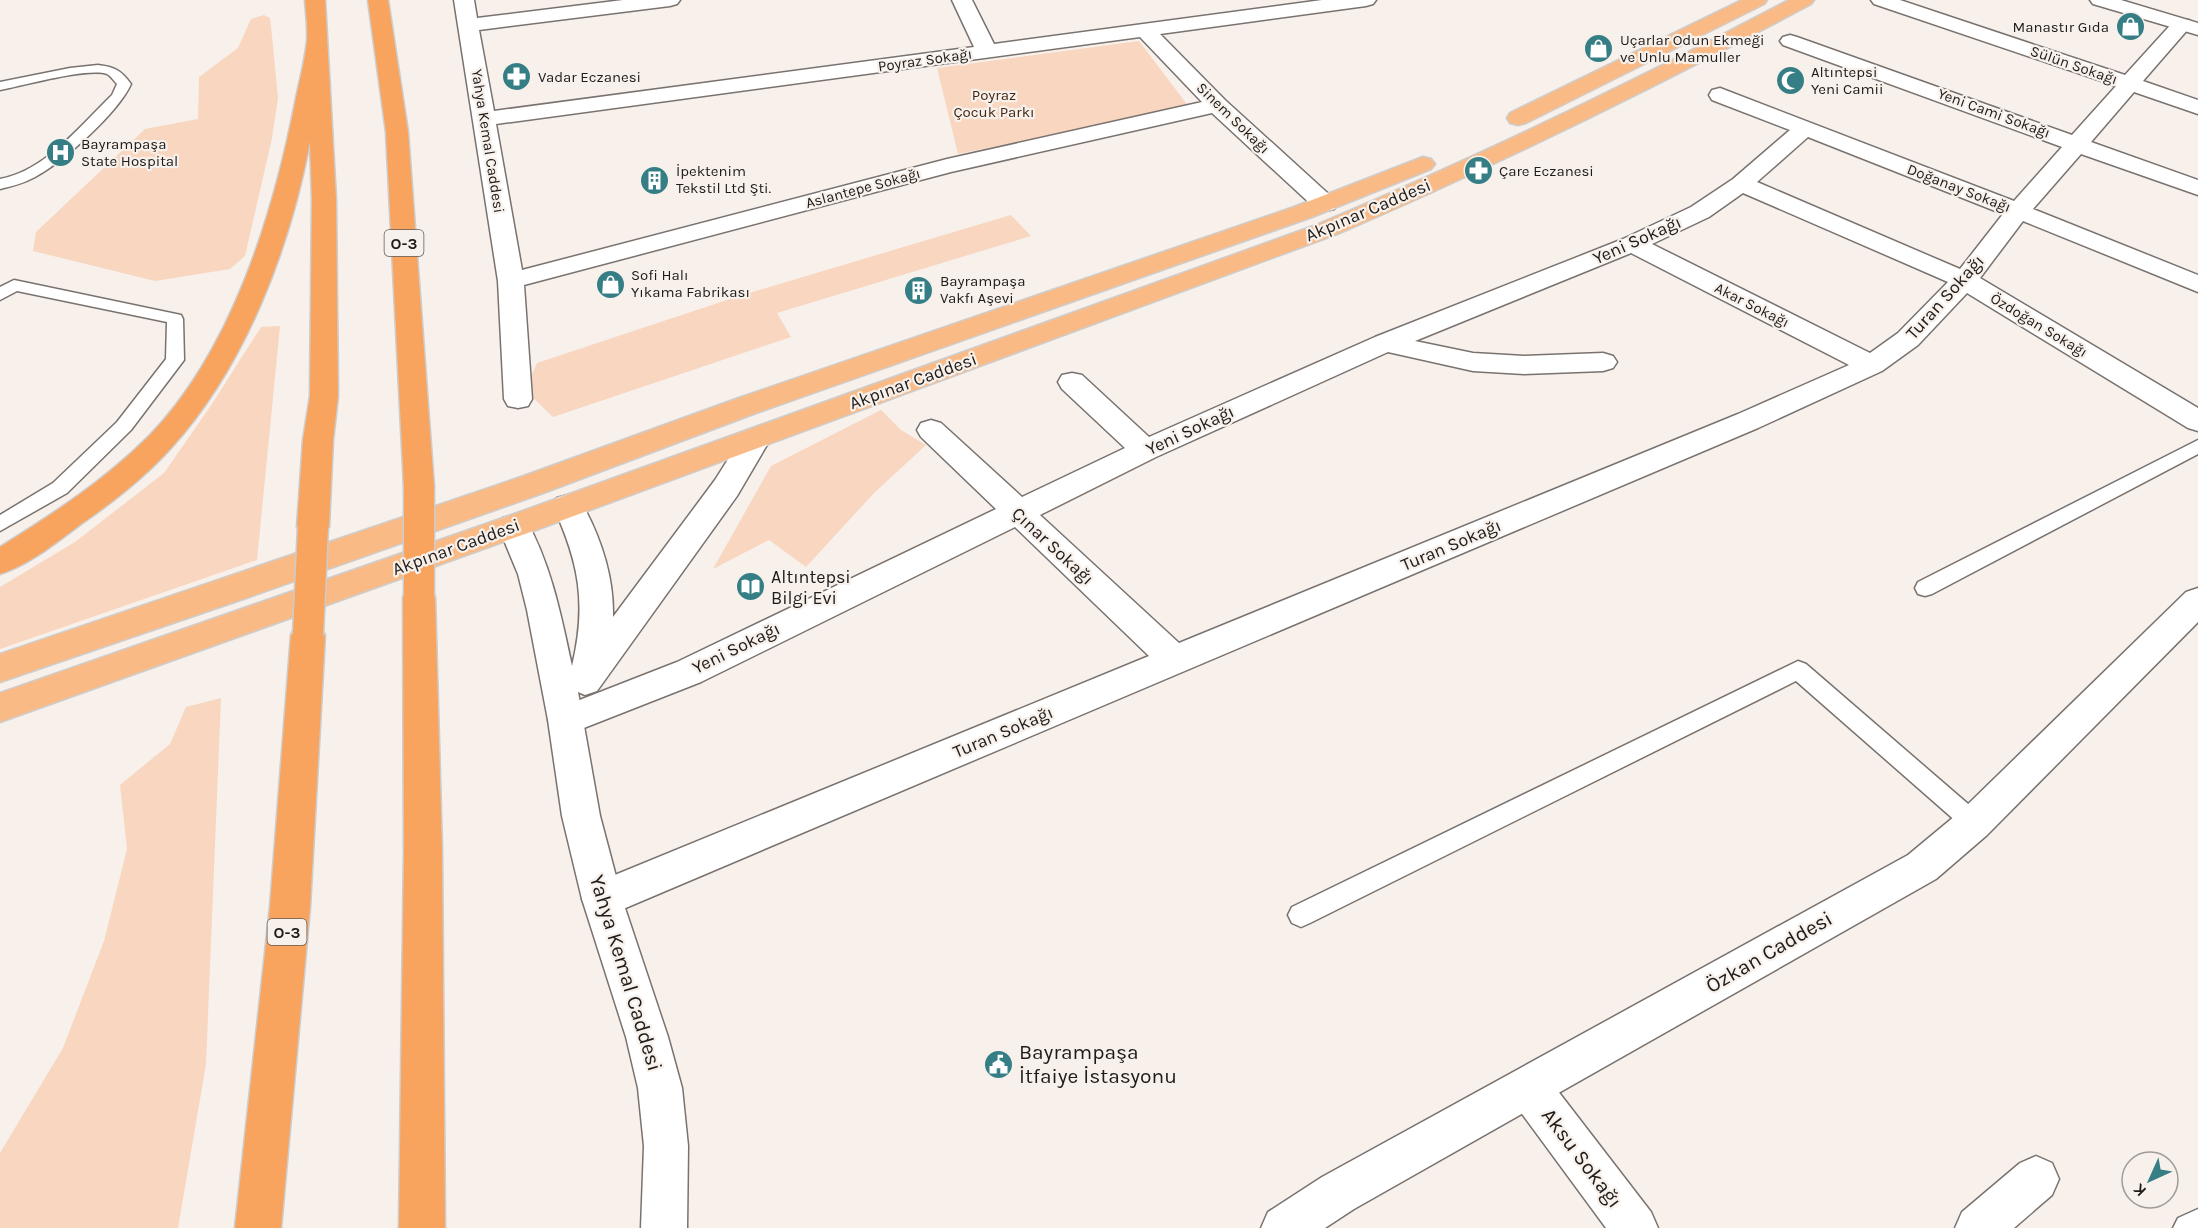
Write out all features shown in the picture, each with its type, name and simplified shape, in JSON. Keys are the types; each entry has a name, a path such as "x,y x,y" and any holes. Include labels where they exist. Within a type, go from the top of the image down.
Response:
{"highway":[{"name":"O-3","path":"258,1228 290,907 318,440 324,396 324,199 315,0"},
{"name":"O-3","path":"378,0 398,132 418,487 423,851 422,1210"},
{"path":"0,562 77,513 123,477 160,442 198,395 227,346 276,232 292,169 317,40"}],"main road":[{"name":"Akpınar Caddesi","path":"0,668 238,588 532,485 746,406 1325,204 1415,168 1757,0"},
{"name":"Akpınar Caddesi","path":"0,708 514,526 1328,229 1389,203 1667,73 1804,0"},
{"path":"514,526 514,511 520,497 532,485 561,496 568,506"}],"street":[{"name":"Yahya Kemal Caddesi","path":"464,0 511,281 518,399"},
{"path":"470,25 670,0"},
{"path":"962,0 987,51"},
{"name":"Poyraz Sokağı","path":"483,119 1366,0"},
{"name":"Sülün Sokağı","path":"1881,0 2198,107"},
{"path":"2100,0 2190,27"},
{"name":"Turan Sokağı","path":"602,899 1748,422 1872,365 1908,339 1965,280 2018,211 2076,142 2129,84 2190,27"},
{"name":"Sinem Sokağı","path":"1144,29 1217,105 1325,204"},
{"name":"Yeni Cami Sokağı","path":"1790,41 2076,142 2198,188"},
{"name":"Doğanay Sokağı","path":"1719,95 2018,211 2198,284"},
{"name":"Aslantepe Sokağı","path":"511,281 947,166 1217,105"},
{"name":"Yeni Sokağı","path":"566,720 689,672 894,570 1018,513 1146,450 1385,343 1632,244 1700,212 1741,184 1804,129"},
{"name":"Özdoğan Sokağı","path":"1741,184 1965,280 2198,421"},
{"name":"Akar Sokağı","path":"1632,244 1872,365"},
{"path":"1385,343 1473,362 1524,365 1603,362"},
{"path":"1072,382 1146,450"},
{"name":"Çınar Sokağı","path":"931,430 1176,661"},
{"path":"566,720 585,681 726,488 756,438"},
{"path":"568,506 592,560 597,605 597,637 585,681"},
{"name":"Yahya Kemal Caddesi","path":"514,526 534,574 566,720 581,816 602,899 647,1037 660,1088 666,1146 664,1228"},
{"name":"Özkan Caddesi","path":"1284,1228 1338,1193 1922,867 1974,823 2198,601"},
{"name":"Aksu Sokağı","path":"1529,1088 1635,1228"},
{"path":"1978,1228 2036,1179"}],"lane":[{"path":"0,86 87,70 106,69 118,75 124,84 118,97 42,168 18,181 0,184"},
{"path":"0,295 14,285 175,319 175,360 123,426 60,488 0,524"},
{"path":"1925,588 2198,446"},
{"path":"1301,915 1798,670 1974,823"},
{"path":"2188,1228 2198,1224"}],"green space":[{"path":"264,15 270,18 278,98 272,138 245,256 230,269 155,281 33,251 36,232 145,129 198,119 199,77 238,48 251,19"},
{"name":"Poyraz Çocuk Parkı","path":"1139,41 1189,107 958,154 937,68"},
{"path":"1011,215 1031,236 777,313 791,337 553,417 525,390 537,363 739,296"},
{"path":"280,326 257,560 0,649 0,587 75,542 164,473 261,327"},
{"path":"881,410 901,430 926,445 874,493 806,567 769,540 713,569 771,466"},
{"path":"221,698 206,1064 178,1228 0,1228 0,1153 63,1048 104,941 127,849 120,785 170,744 186,707"}],"place":[{"name":"Manastır Gıda","path":"2130,27"},
{"name":"Uçarlar Odun Ekmeği ve Unlu Mamuller","path":"1599,49"},
{"name":"Vadar Eczanesi","path":"517,77"},
{"name":"Altıntepsi Yeni Camii","path":"1790,81"},
{"name":"Bayrampaşa State Hospital","path":"60,153"},
{"name":"Çare Eczanesi","path":"1478,171"},
{"name":"İpektenim Tekstil Ltd Şti.","path":"655,180"},
{"name":"Sofi Halı Yıkama Fabrikası","path":"610,284"},
{"name":"Bayrampaşa Vakfı Aşevi","path":"919,290"},
{"name":"Altıntepsi Bilgi Evi","path":"750,587"},
{"name":"Bayrampaşa İtfaiye İstasyonu","path":"998,1064"}]}
